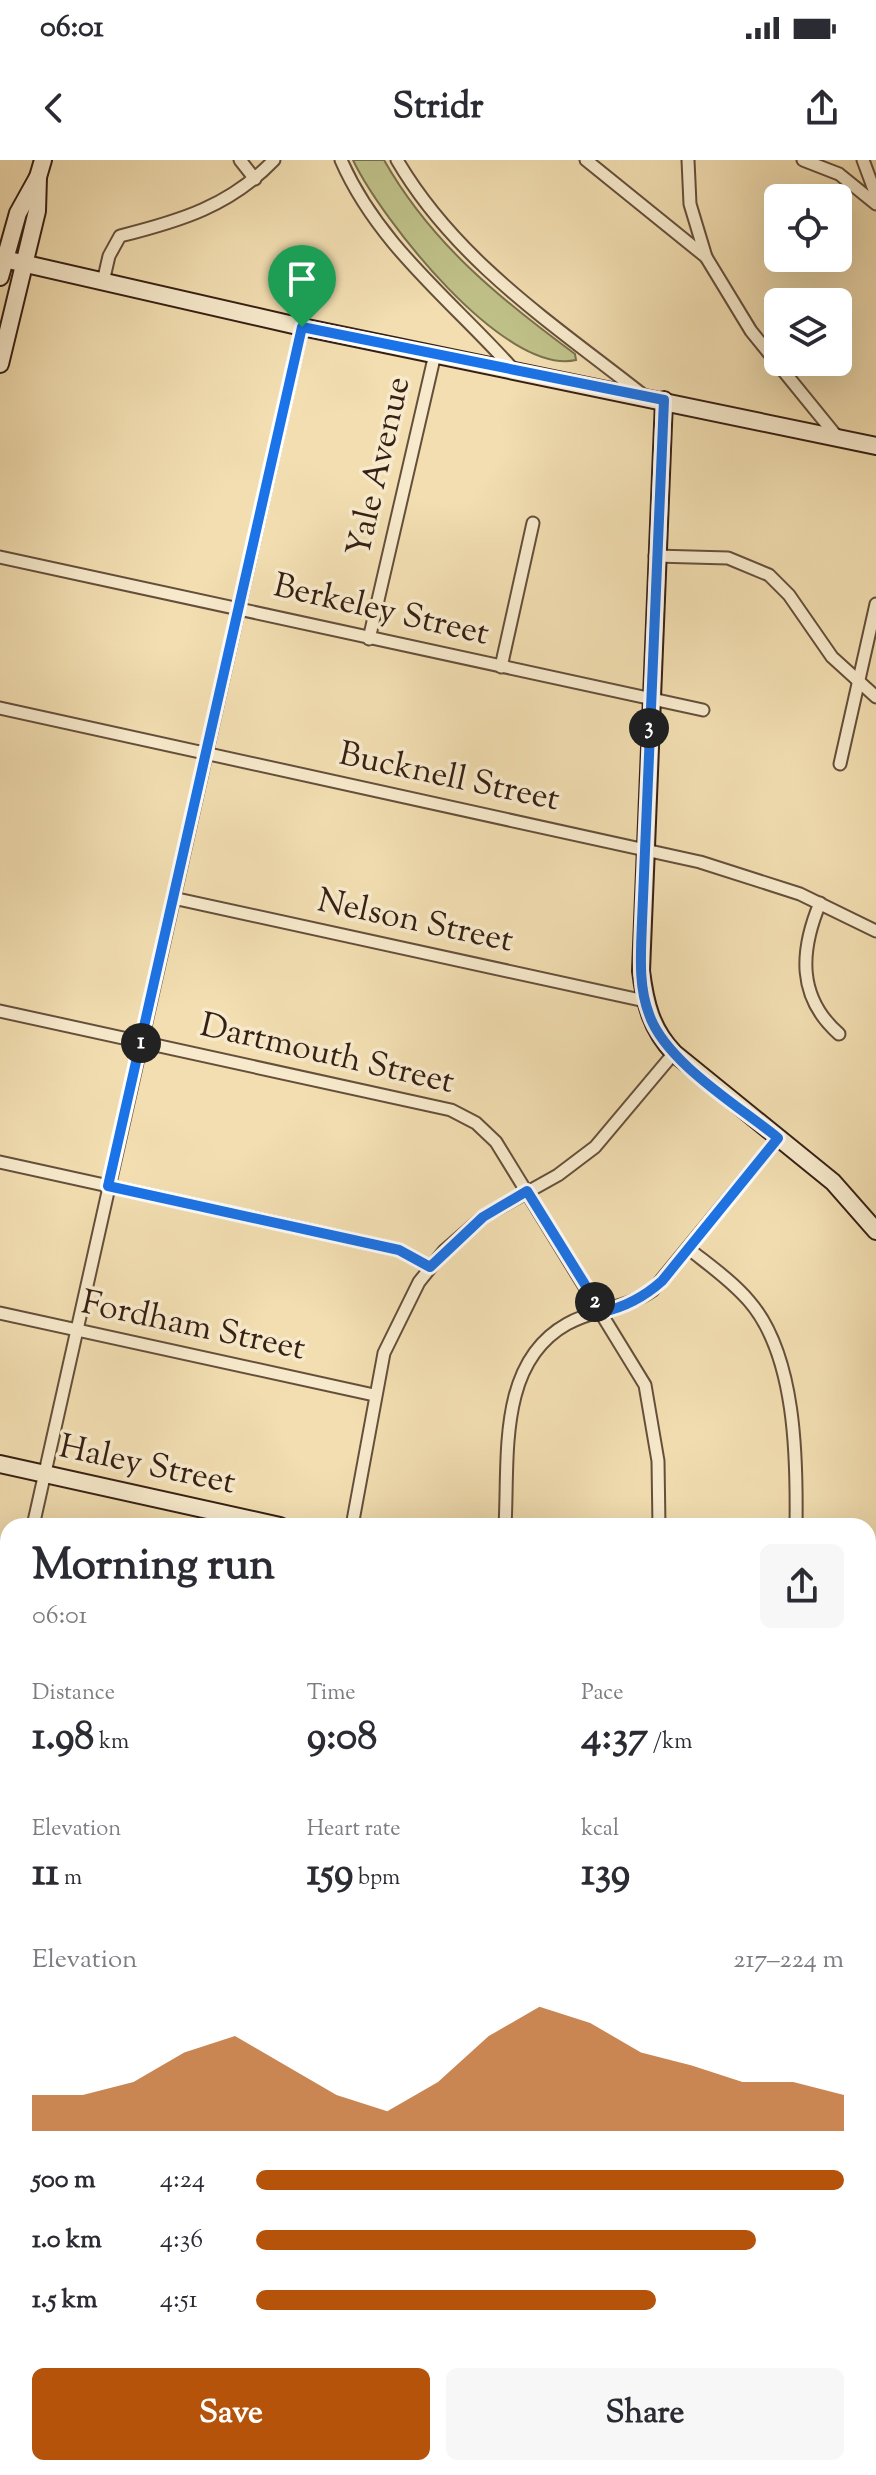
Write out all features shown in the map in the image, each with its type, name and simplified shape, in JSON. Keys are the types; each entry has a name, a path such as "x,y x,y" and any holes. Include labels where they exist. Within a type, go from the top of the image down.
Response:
{"street":[{"path":"0,277 2,258 18,213 38,177 43,160"},
{"path":"240,160 255,179"},
{"path":"103,282 109,256 120,236 195,215 255,179 274,160"},
{"path":"341,160 373,217 399,251 512,368"},
{"path":"397,160 424,204 472,257 645,396"},
{"path":"586,160 706,257"},
{"path":"688,160 690,204 706,257 751,331 838,438"},
{"path":"803,160 839,174 876,204"},
{"path":"863,160 876,195"},
{"path":"0,364 37,211 38,177"},
{"path":"2,258 302,327 512,368 876,446"},
{"path":"35,1518 302,327"},
{"name":"Yale Avenue","path":"369,639 435,354"},
{"path":"664,400 655,556 641,971 645,1001 657,1032 674,1053 833,1182 876,1231"},
{"path":"501,667 533,523"},
{"path":"655,556 728,558 769,575 789,595 832,657 876,697"},
{"name":"Berkeley Street","path":"0,557 703,710"},
{"path":"840,764 876,604"},
{"name":"Bucknell Street","path":"0,708 645,848 738,872 820,903 876,931"},
{"name":"Nelson Street","path":"173,898 645,1001"},
{"path":"820,903 805,946 806,978 816,1006 839,1034"},
{"name":"Dartmouth Street","path":"0,1011 463,1115 496,1142 639,1372 649,1400 658,1461 659,1518"},
{"path":"354,1518 369,1445 374,1395 392,1331 430,1267 483,1217 558,1175 595,1147 674,1053"},
{"path":"506,1518 513,1407 520,1377 535,1351 556,1331 628,1305 653,1290 778,1138"},
{"path":"0,1162 399,1250 430,1267"},
{"path":"689,1249 751,1303 776,1349 792,1429 796,1518"},
{"name":"Fordham Street","path":"0,1313 374,1395"},
{"name":"Haley Street","path":"0,1464 244,1518"}],"green space":[{"path":"353,160 384,160 423,218 469,268 575,354 576,360 547,358 515,344 481,319 417,253 390,218"}],"route":[{"path":"302,327 664,400 655,556 642,922 641,971 645,1001 657,1032 666,1045 778,1138 662,1281 628,1305 602,1312 527,1191 483,1217 430,1267 399,1250 108,1186 302,327"}]}
